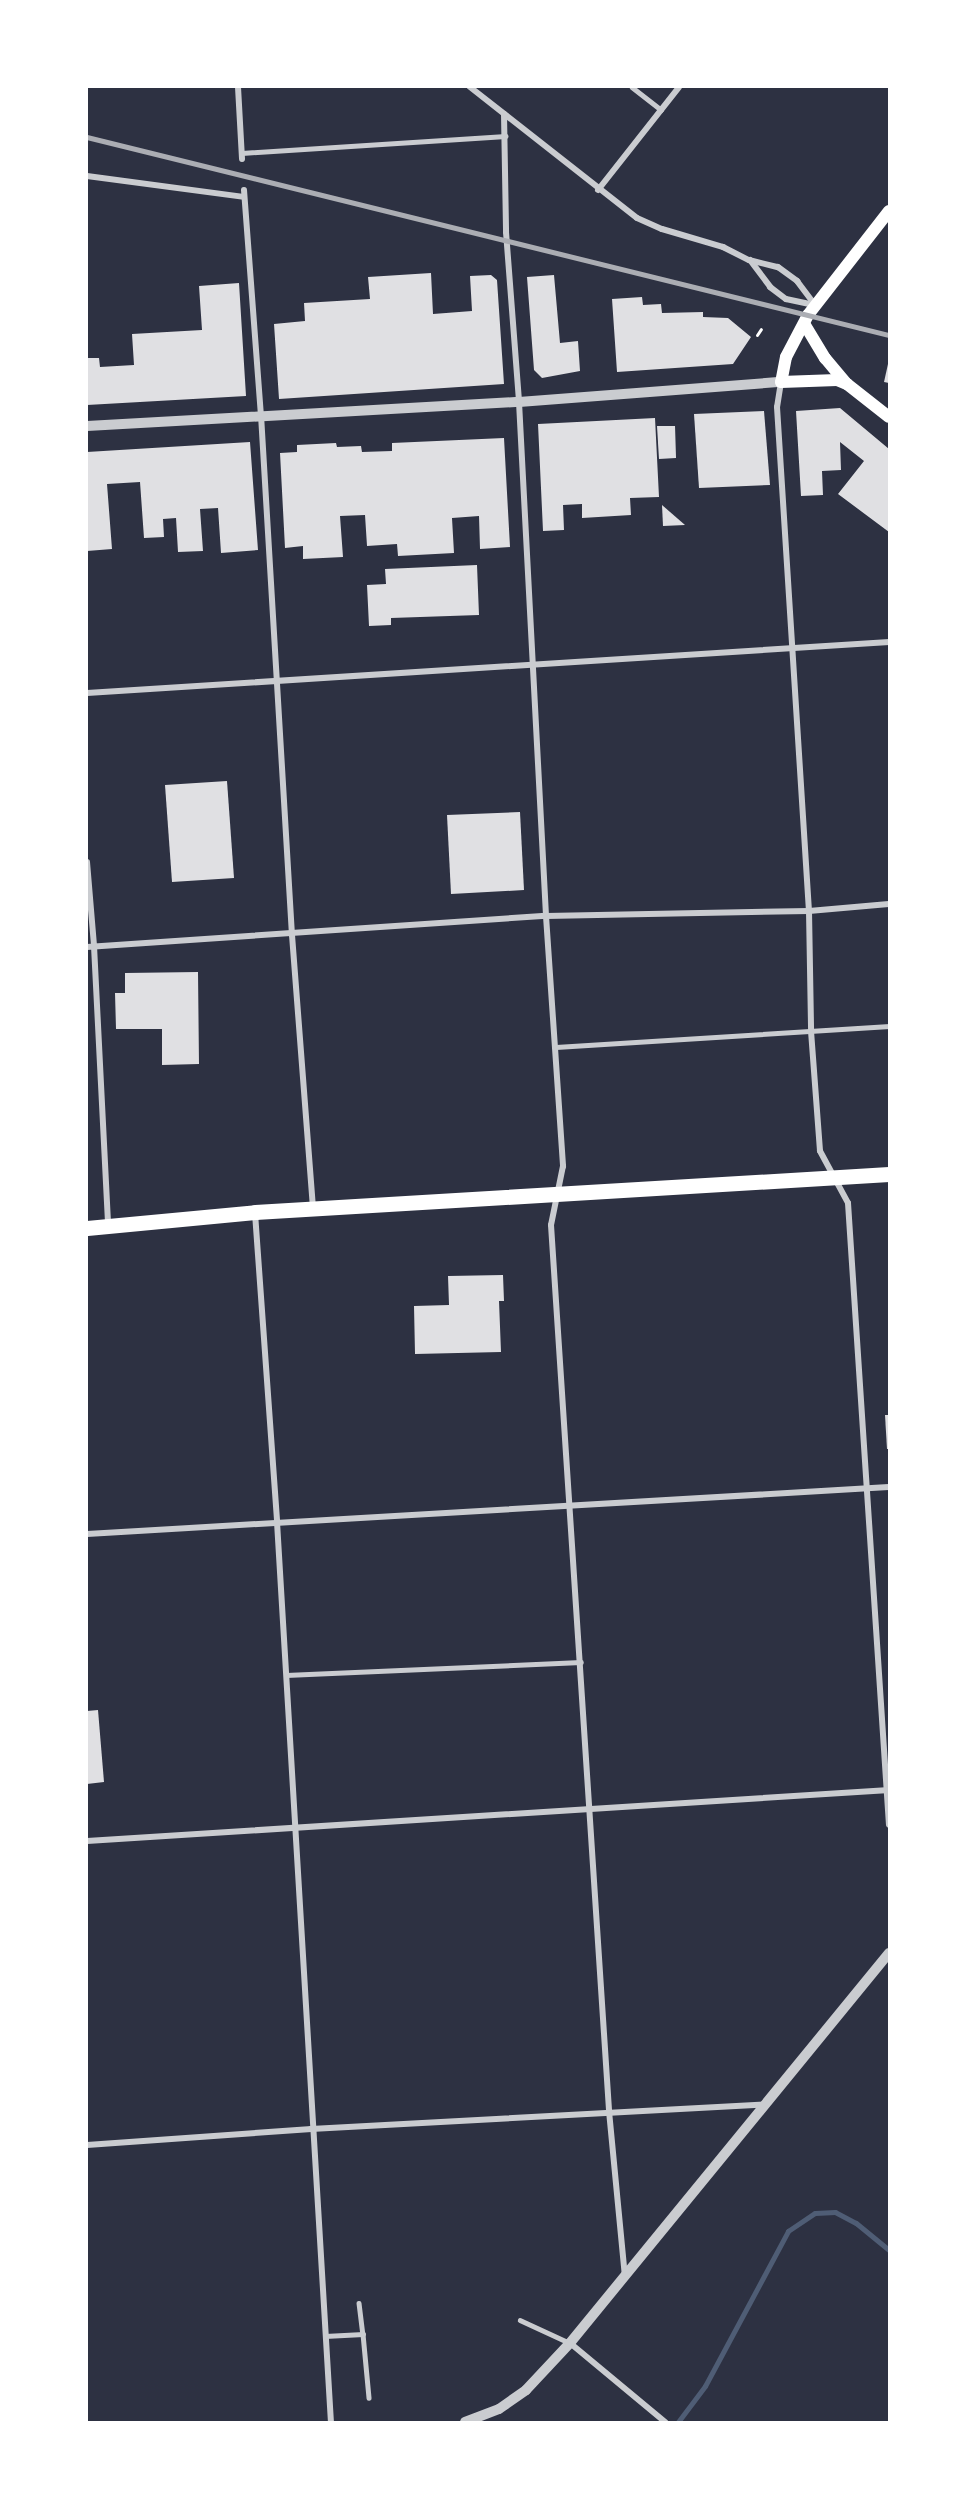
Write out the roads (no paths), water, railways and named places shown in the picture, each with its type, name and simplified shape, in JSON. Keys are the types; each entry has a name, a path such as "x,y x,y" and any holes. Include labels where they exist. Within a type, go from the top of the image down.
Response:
{"main road":[{"path":"847,384 837,380 781,382 786,357 815,305 889,211"},
{"path":"805,325 825,358 847,384 889,417"},
{"path":"87,1228 255,1212 889,1174"}],"street":[{"path":"237,87 242,156"},
{"path":"470,87 598,190 638,218 662,229 723,247 749,260 778,267 797,281 815,305"},
{"path":"598,190 679,87"},
{"path":"504,114 506,232 519,402 546,916 563,1166 551,1225 609,2111 625,2276"},
{"path":"87,176 244,193 261,415 292,935 313,1209"},
{"path":"749,260 770,287 786,299 815,305"},
{"path":"87,426 519,402 781,382 777,407 809,911 811,1031 820,1151 848,1203 889,1825"},
{"path":"87,693 889,642"},
{"path":"87,862 108,1226"},
{"path":"91,947 546,916 809,911 889,904"},
{"path":"255,1212 277,1522 311,2129 331,2422"},
{"path":"87,1534 889,1487"},
{"path":"87,1841 888,1790"},
{"path":"465,2422 499,2409 526,2390 570,2343 889,1953"},
{"path":"87,2145 311,2129 766,2103"},
{"path":"570,2343 665,2422"}],"lane":[{"path":"632,87 661,110"},
{"path":"242,156 505,136"},
{"path":"556,1047 889,1026"},
{"path":"285,1675 581,1662"},
{"path":"359,2303 369,2398"},
{"path":"520,2320 570,2343"},
{"path":"325,2336 363,2334"}],"waterway":[{"path":"678,2422 705,2386 788,2231 815,2213 835,2212 856,2223 889,2250"}],"railway":[{"path":"87,137 889,335"}]}
